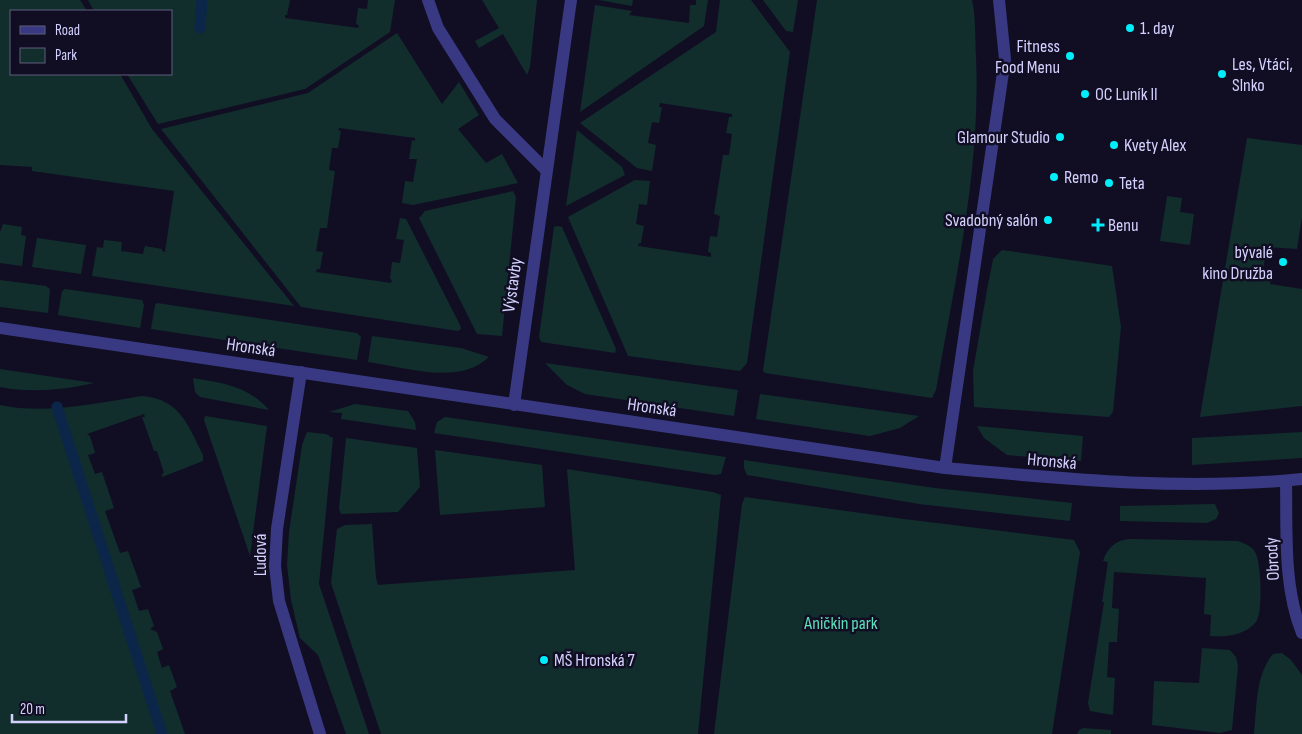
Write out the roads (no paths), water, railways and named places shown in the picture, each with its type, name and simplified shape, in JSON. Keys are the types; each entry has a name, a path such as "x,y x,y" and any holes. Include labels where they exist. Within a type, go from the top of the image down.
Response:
{"street":[{"path":"428,0 438,28 494,119 546,170"},
{"name":"Výstavby","path":"514,405 571,0"},
{"path":"945,468 1004,59 999,0"},
{"name":"Hronská","path":"0,328 945,468 1102,483 1189,485 1302,479"},
{"name":"Ľudová","path":"301,372 277,530 275,566 279,601 320,734"},
{"name":"Obrody","path":"1286,481 1290,582 1296,617 1302,633"}],"waterway":[{"path":"200,28 202,0"},
{"path":"57,407 162,734"}],"place":[{"name":"1. day","path":"1130,28"},
{"name":"Fitness Food Menu","path":"1070,56"},
{"name":"Les, Vtáci, Slnko","path":"1222,74"},
{"name":"OC Luník II","path":"1085,94"},
{"name":"Glamour Studio","path":"1060,137"},
{"name":"Kvety Alex","path":"1114,145"},
{"name":"Remo","path":"1054,177"},
{"name":"Teta","path":"1109,183"},
{"name":"Svadobný salón","path":"1048,220"},
{"name":"Benu","path":"1098,225"},
{"name":"bývalé kino Družba","path":"1283,262"},
{"name":"MŠ Hronská 7","path":"544,660"}],"park label":[{"name":"Aničkin park","path":"841,623"}]}
